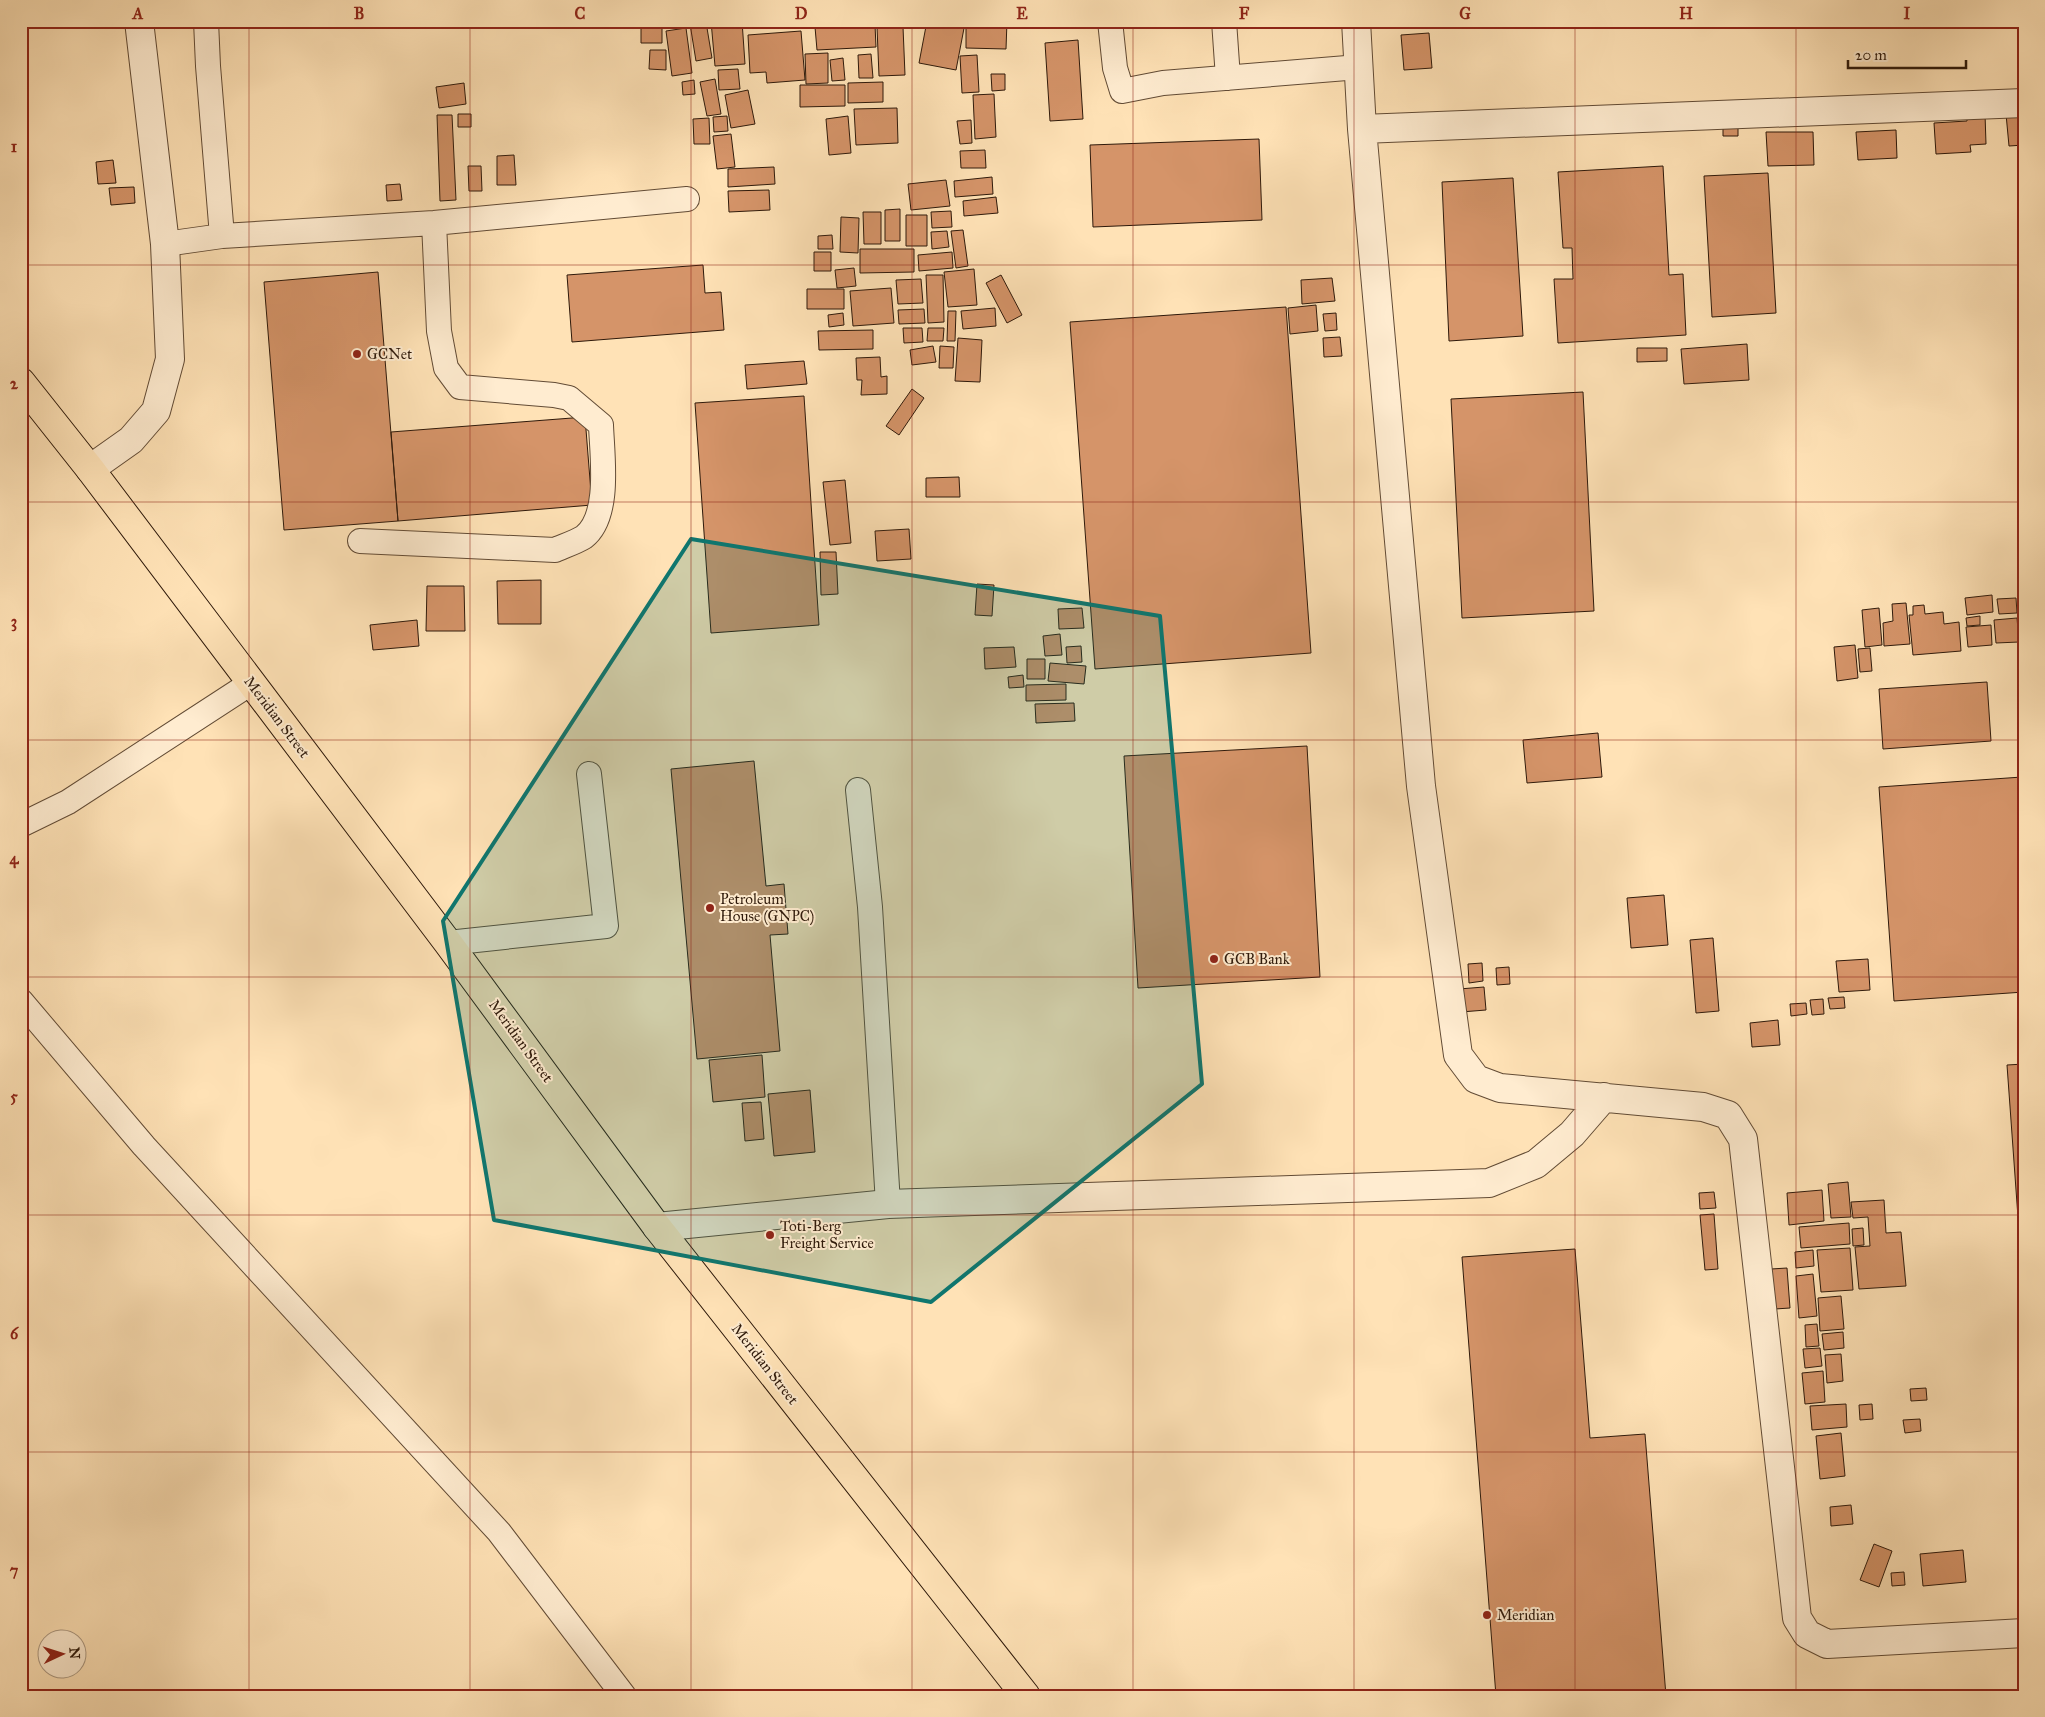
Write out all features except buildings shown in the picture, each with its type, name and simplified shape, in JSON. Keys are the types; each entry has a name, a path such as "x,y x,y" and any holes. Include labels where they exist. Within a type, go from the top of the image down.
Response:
{"main road":[{"name":"Meridian Street","path":"21,382 90,469 448,943 657,1227 1026,1696"}],"street":[{"path":"90,469 131,440 156,411 170,359 165,244 139,21"},
{"path":"1356,21 1362,129 1421,786 1458,1055 1476,1079 1500,1088 1703,1107 1728,1115 1742,1139 1798,1618 1807,1634 1827,1644 2024,1633"},
{"path":"1362,129 2024,103"},
{"path":"657,1227 888,1204 1489,1183 1536,1164 1572,1134 1604,1098"}],"lane":[{"path":"206,21 222,236"},
{"path":"1110,21 1115,68 1122,91 1163,83 1359,67"},
{"path":"1224,21 1228,78"},
{"path":"165,244 222,236 434,224 687,199"},
{"path":"360,541 556,550 584,536 599,516 604,480 601,425 569,398 460,386 446,368 439,331 434,224"},
{"path":"21,825 68,802 251,683"},
{"path":"448,943 606,926 589,774"},
{"path":"858,790 870,907 888,1204"},
{"path":"21,1001 144,1146 499,1532 624,1696"}],"highlighted area":[{"path":"691,539 1160,616 1202,1084 931,1302 494,1220 443,921"}],"place":[{"name":"GCNet","path":"357,354"},
{"name":"Petroleum House (GNPC)","path":"710,908"},
{"name":"GCB Bank","path":"1214,959"},
{"name":"Toti-Berg Freight Service","path":"770,1235"},
{"name":"Meridian","path":"1487,1615"}]}
